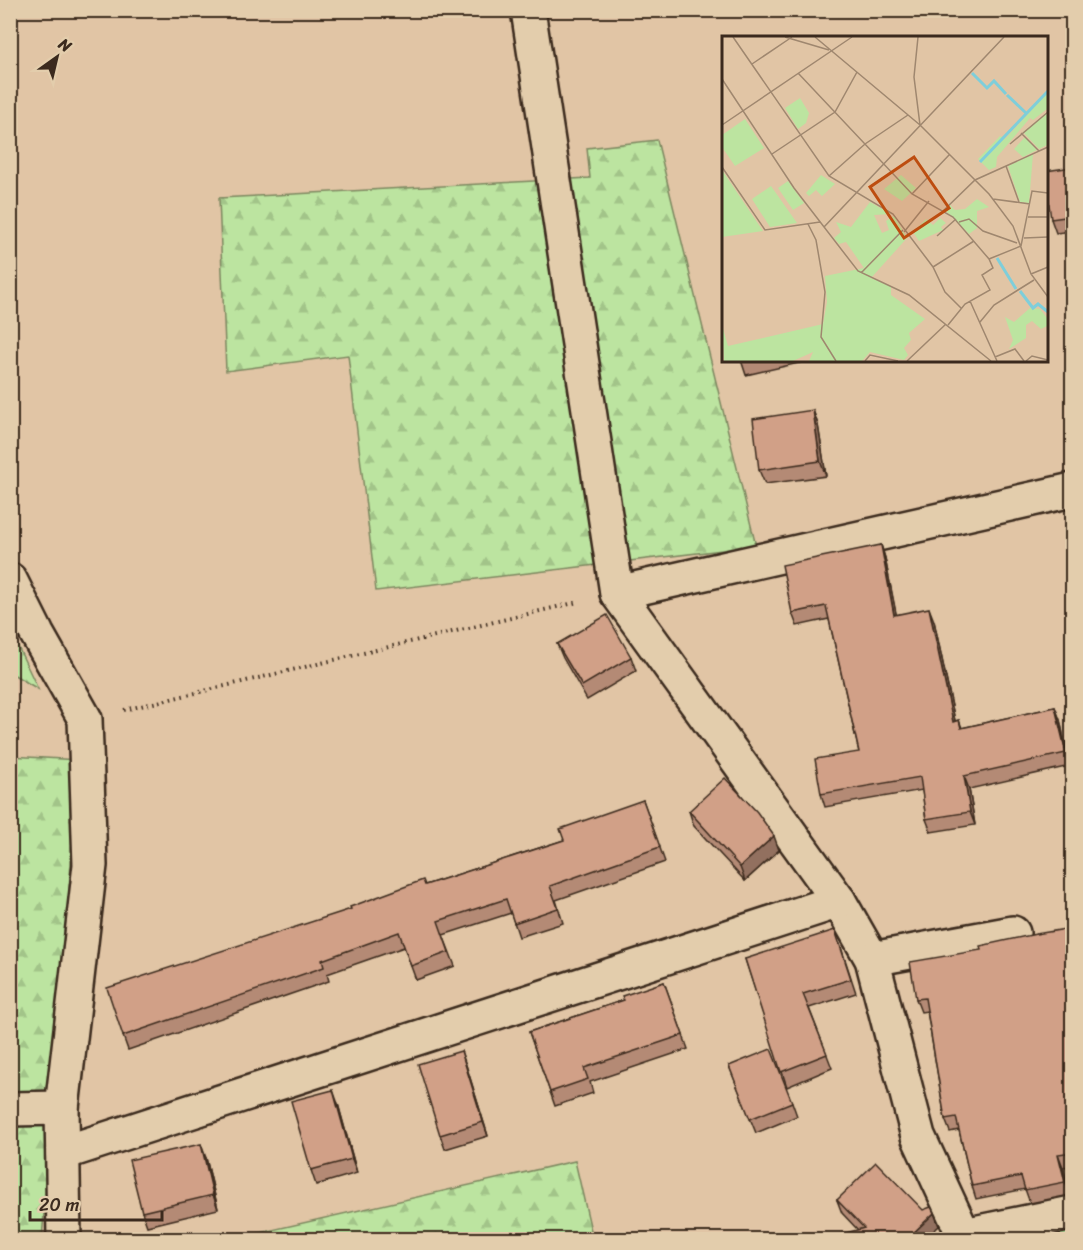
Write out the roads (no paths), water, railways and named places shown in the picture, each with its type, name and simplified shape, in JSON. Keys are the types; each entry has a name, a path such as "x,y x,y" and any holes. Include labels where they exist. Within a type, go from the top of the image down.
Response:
{"street":[{"path":"528,10 617,593 839,901 872,959 918,1136 965,1237 1072,1213"},
{"path":"617,593 1072,490"},
{"path":"10,580 37,634 86,719 90,865 62,1108 64,1239"},
{"path":"63,1153 839,901"},
{"path":"872,959 1012,933"},
{"path":"10,1109 62,1108"}]}
